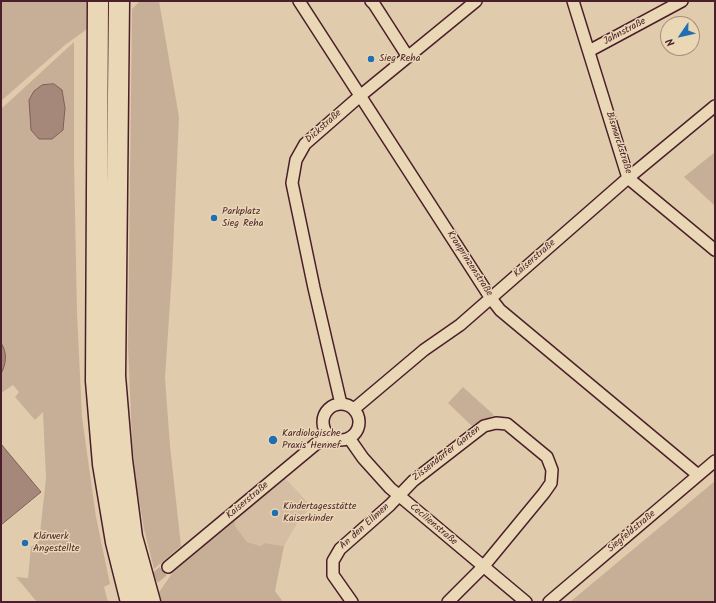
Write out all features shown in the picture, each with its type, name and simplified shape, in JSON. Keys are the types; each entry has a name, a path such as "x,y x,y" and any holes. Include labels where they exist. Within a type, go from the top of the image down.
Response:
{"highway":[{"path":"98,1 96,381 104,464 115,535 131,602"},
{"path":"119,6 115,376 122,460 132,537 150,602"}],"street":[{"name":"Kronprinzenstraße","path":"299,1 490,297 500,310 698,475"},
{"path":"370,1 374,4 408,57"},
{"name":"Dickstraße","path":"341,404 314,288 292,183 296,160 305,144 360,96 476,1"},
{"name":"Bismarckstraße","path":"573,1 628,178 715,250"},
{"name":"Jahnstraße","path":"589,51 682,1"},
{"name":"Kaiserstraße","path":"354,410 424,350 460,325 490,297 628,178 715,106"},
{"path":"341,404 354,410 358,414 359,425 357,431 345,440 336,439 328,434 324,425 325,415 332,407 341,404"},
{"name":"Zissendorfer Garten","path":"399,496 413,481 484,426 496,423 507,424 547,456 552,470 550,483 544,493 484,567"},
{"name":"Kaiserstraße","path":"168,567 328,434"},
{"name":"Cecilienstraße","path":"349,438 363,458 381,479 399,496 526,602"},
{"name":"Siegfeldstraße","path":"549,602 715,461"},
{"name":"An den Ellmen","path":"352,602 333,575 333,561 340,549 399,496"},
{"path":"448,602 484,567"}],"shaded area":[{"path":"1,1 126,1 65,45 1,101"},
{"path":"140,1 159,1 179,117 172,273 165,378 170,446 181,546 154,569 144,529 136,482 132,441 128,346 132,9"},
{"path":"74,42 74,161 77,313 82,417 96,517 110,584 104,587 108,602 37,602 16,577 28,578 31,547 39,541 46,479 43,412 35,420 15,397 19,392 13,385 1,393 1,109"},
{"path":"54,84 62,90 65,108 63,130 52,139 39,139 31,130 29,100 34,91 42,85"},
{"path":"715,152 715,206 684,177"},
{"path":"1,343 5,351 6,358 1,374"},
{"path":"463,387 494,415 473,427 448,403"},
{"path":"1,444 41,492 1,525"},
{"name":"Kindertagesstätte Kaiserkinder","path":"285,478 312,507 300,518 284,546 264,543 261,546 247,542 235,526 235,520"},
{"path":"715,481 715,602 570,602"},
{"path":"235,520 235,526 247,542 261,546 264,543 284,546 275,591 283,602 162,602 159,592 173,572"}],"tunnel":[{"path":"142,589 168,567"}],"place":[{"name":"Sieg Reha","path":"371,59"},
{"name":"Parkplatz Sieg Reha","path":"214,218"},
{"name":"Kardiologische Praxis Hennef","path":"273,440"},
{"name":"Kindertagesstätte Kaiserkinder","path":"275,513"},
{"name":"Klärwerk Angestellte","path":"25,543"}]}
